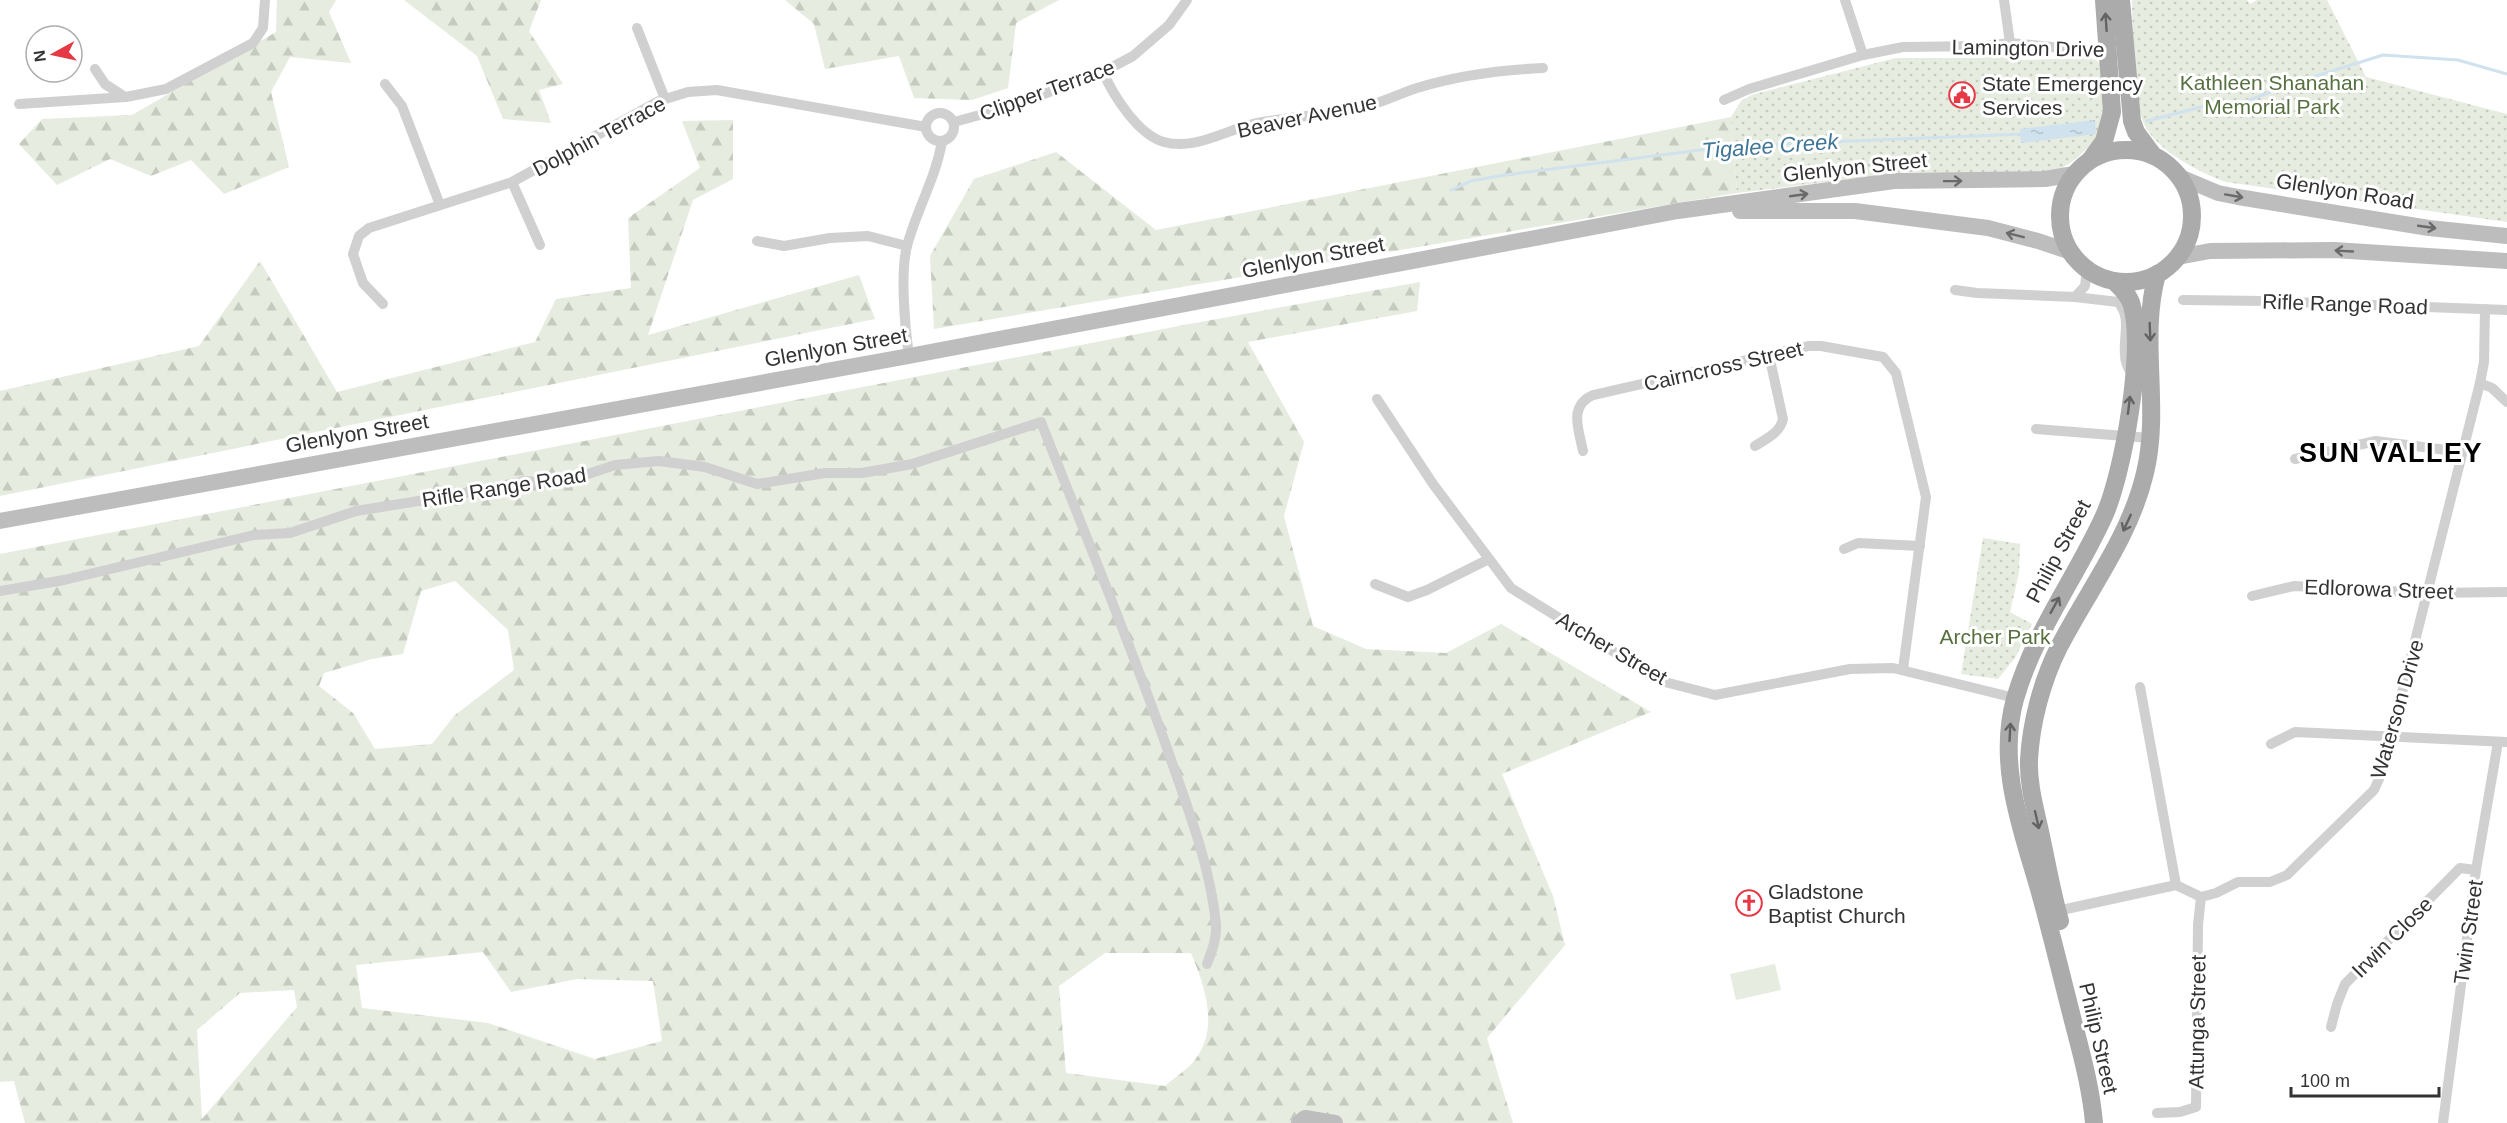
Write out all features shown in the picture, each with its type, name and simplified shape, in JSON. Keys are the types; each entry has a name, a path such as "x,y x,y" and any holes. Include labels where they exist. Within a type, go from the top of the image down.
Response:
{"main road":[{"path":"2104,0 2132,121 2139,137 2153,155"},
{"path":"2091,159 2122,149 2143,151 2163,160 2180,177 2189,196 2192,217 2188,238 2178,257 2157,274 2129,282 2114,281 2087,269 2071,252 2062,233 2060,213 2064,192 2074,174 2091,159 2104,141 2112,112 2121,0"},
{"name":"Glenlyon Street","path":"0,521 909,356 1678,211 1894,182 2045,180 2074,174"},
{"name":"Glenlyon Road","path":"2180,177 2218,193 2238,197 2428,228 2507,236"},
{"name":"Glenlyon Street","path":"1678,211 1855,212 1988,228 2038,240 2071,252"},
{"path":"2178,257 2210,251 2334,250 2507,261"},
{"name":"Philip Street","path":"2106,1123 2096,1066 2032,799 2029,762 2032,730 2042,692 2059,648 2099,581 2130,518 2142,486 2150,438 2152,394 2149,313 2157,274"},
{"name":"Philip Street","path":"2094,1123 2081,1051 2012,793 2009,740 2015,698 2038,638 2104,516 2117,480 2126,436 2133,379 2135,322 2132,305 2114,281"},
{"path":"2015,698 2042,692"},
{"path":"1299,1123 1305,1118 1335,1123"}],"street":[{"path":"19,104 126,97 166,89 253,43 263,28 265,0"},
{"name":"Clipper Terrace","path":"954,122 1009,107 1103,72 1147,46 1169,25 1186,0"},
{"path":"1845,0 1863,55"},
{"path":"2004,0 2010,43"},
{"path":"637,28 665,99"},
{"name":"Lamington Drive","path":"1724,100 1749,89 1863,55 1903,46 1985,46 2010,43 2116,49"},
{"name":"Beaver Avenue","path":"1103,72 1112,93 1145,132 1164,142 1182,144 1202,142 1256,123 1370,105 1455,77 1498,70 1543,68"},
{"path":"95,69 105,84 126,97"},
{"path":"385,84 402,106 440,205"},
{"name":"Dolphin Terrace","path":"383,304 363,284 352,254 359,236 369,228 512,182 665,99 688,92 717,90 926,127"},
{"path":"938,113 948,115 954,122 954,132 951,137 942,141 929,136 926,127 929,117 938,113"},
{"path":"909,356 904,261 907,246 937,168 942,141"},
{"path":"512,182 540,245"},
{"path":"757,241 784,246 830,238 868,236 907,246"},
{"path":"2076,297 2085,286 2087,269"},
{"path":"1955,290 2113,301 2124,309 2124,354 2133,379"},
{"name":"Rifle Range Road","path":"2183,300 2507,310"},
{"name":"Waterson Drive","path":"2201,897 2238,882 2270,882 2287,875 2374,790 2382,772 2391,738 2480,383 2484,362 2485,309"},
{"name":"Cairncross Street","path":"1583,451 1576,413 1578,406 1586,398 1808,346 1821,346 1883,357 1896,373 1926,496 1903,669"},
{"path":"1755,446 1777,431 1784,419 1769,355"},
{"path":"2480,383 2492,388 2507,402"},
{"name":"Archer Street","path":"1377,399 1432,484 1511,588 1660,681 1715,695 1850,669 1903,669 2015,698"},
{"name":"Rifle Range Road","path":"0,591 64,580 254,535 290,533 356,511 525,481 549,483 582,476 615,465 659,461 705,467 757,484 825,473 862,473 912,464 1041,422 1146,688 1189,810 1205,865 1216,926 1214,945 1207,964"},
{"path":"2036,429 2150,438"},
{"path":"2295,459 2376,441 2462,452"},
{"path":"1844,549 1858,543 1920,546"},
{"path":"1375,584 1408,597 1489,559"},
{"name":"Edlorowa Street","path":"2252,596 2294,586 2428,593 2507,592"},
{"path":"2140,687 2176,885"},
{"path":"2271,744 2295,732 2503,742"},
{"name":"Twin Street","path":"2444,1123 2476,870 2503,742"},
{"name":"Irwin Close","path":"2331,1027 2345,984 2460,868 2476,870"},
{"path":"2057,911 2176,885 2201,897"},
{"name":"Attunga Street","path":"2157,1113 2180,1112 2196,1107 2198,925 2201,897"}],"green space":[{"path":"277,0 336,0 329,12 351,63 290,57 271,92 289,167 224,194 191,160 151,176 110,159 57,185 19,144 42,119 132,115 276,32"},
{"path":"404,0 541,0 529,31 563,84 539,90 551,123 503,119 477,56"},
{"path":"785,0 1059,0 1016,23 1008,88 972,100 914,98 899,56 825,69 814,24"},
{"name":"Kathleen Shanahan Memorial Park","path":"2132,0 2247,0 2250,4 2257,0 2327,0 2366,77 2507,114 2507,222 2226,182 2192,167 2158,143 2144,124 2135,81"},
{"path":"2003,49 2022,60 2088,58 2100,64 2105,109 2098,138 2076,159 2062,168 2034,175 1908,172 1737,193 1731,117 1741,101 1751,95 1896,58 1982,58"},
{"path":"1731,117 1737,193 934,329 930,256 974,179 1056,152 1156,230"},
{"path":"733,120 733,179 693,200 648,335 859,275 875,319 0,496 0,391 199,346 260,261 337,392 535,342 556,299 631,288 628,218 700,168 682,121"},
{"path":"1420,282 1417,311 1248,342 1304,442 1284,516 1313,626 1366,649 1446,653 1501,624 1651,712 1502,774 1553,896 1565,945 1487,1038 1513,1123 25,1123 14,1081 0,1082 0,554 1184,325","holes":["455,581 508,630 514,670 455,715 432,744 375,749 353,713 319,686 324,673 372,659 403,654 421,591","483,952 511,992 577,979 653,981 662,1041 595,1059 488,1023 362,1008 356,965","1105,953 1191,953 1201,978 1207,1005 1208,1019 1204,1045 1190,1065 1165,1086 1066,1073 1059,986","294,990 297,1007 202,1119 197,1030 240,993"]},
{"name":"Archer Park","path":"1983,538 2020,544 2019,573 2010,612 2032,624 2015,658 1998,679 1961,674"},
{"path":"1775,964 1781,990 1736,1000 1730,974"}],"water":[{"path":"2095,120 2096,134 2021,143 2020,129"}],"waterway":[{"name":"Tigalee Creek","path":"2147,121 2201,107 2247,101 2297,82 2383,55 2458,60 2507,74"},
{"name":"Tigalee Creek","path":"1451,190 1471,181 1505,175 1732,146 2023,134"}],"place":[{"name":"State Emergency Services","path":"1962,95"},
{"name":"Gladstone Baptist Church","path":"1749,903"}],"district":[{"name":"SUN VALLEY","path":"2391,453"}]}
